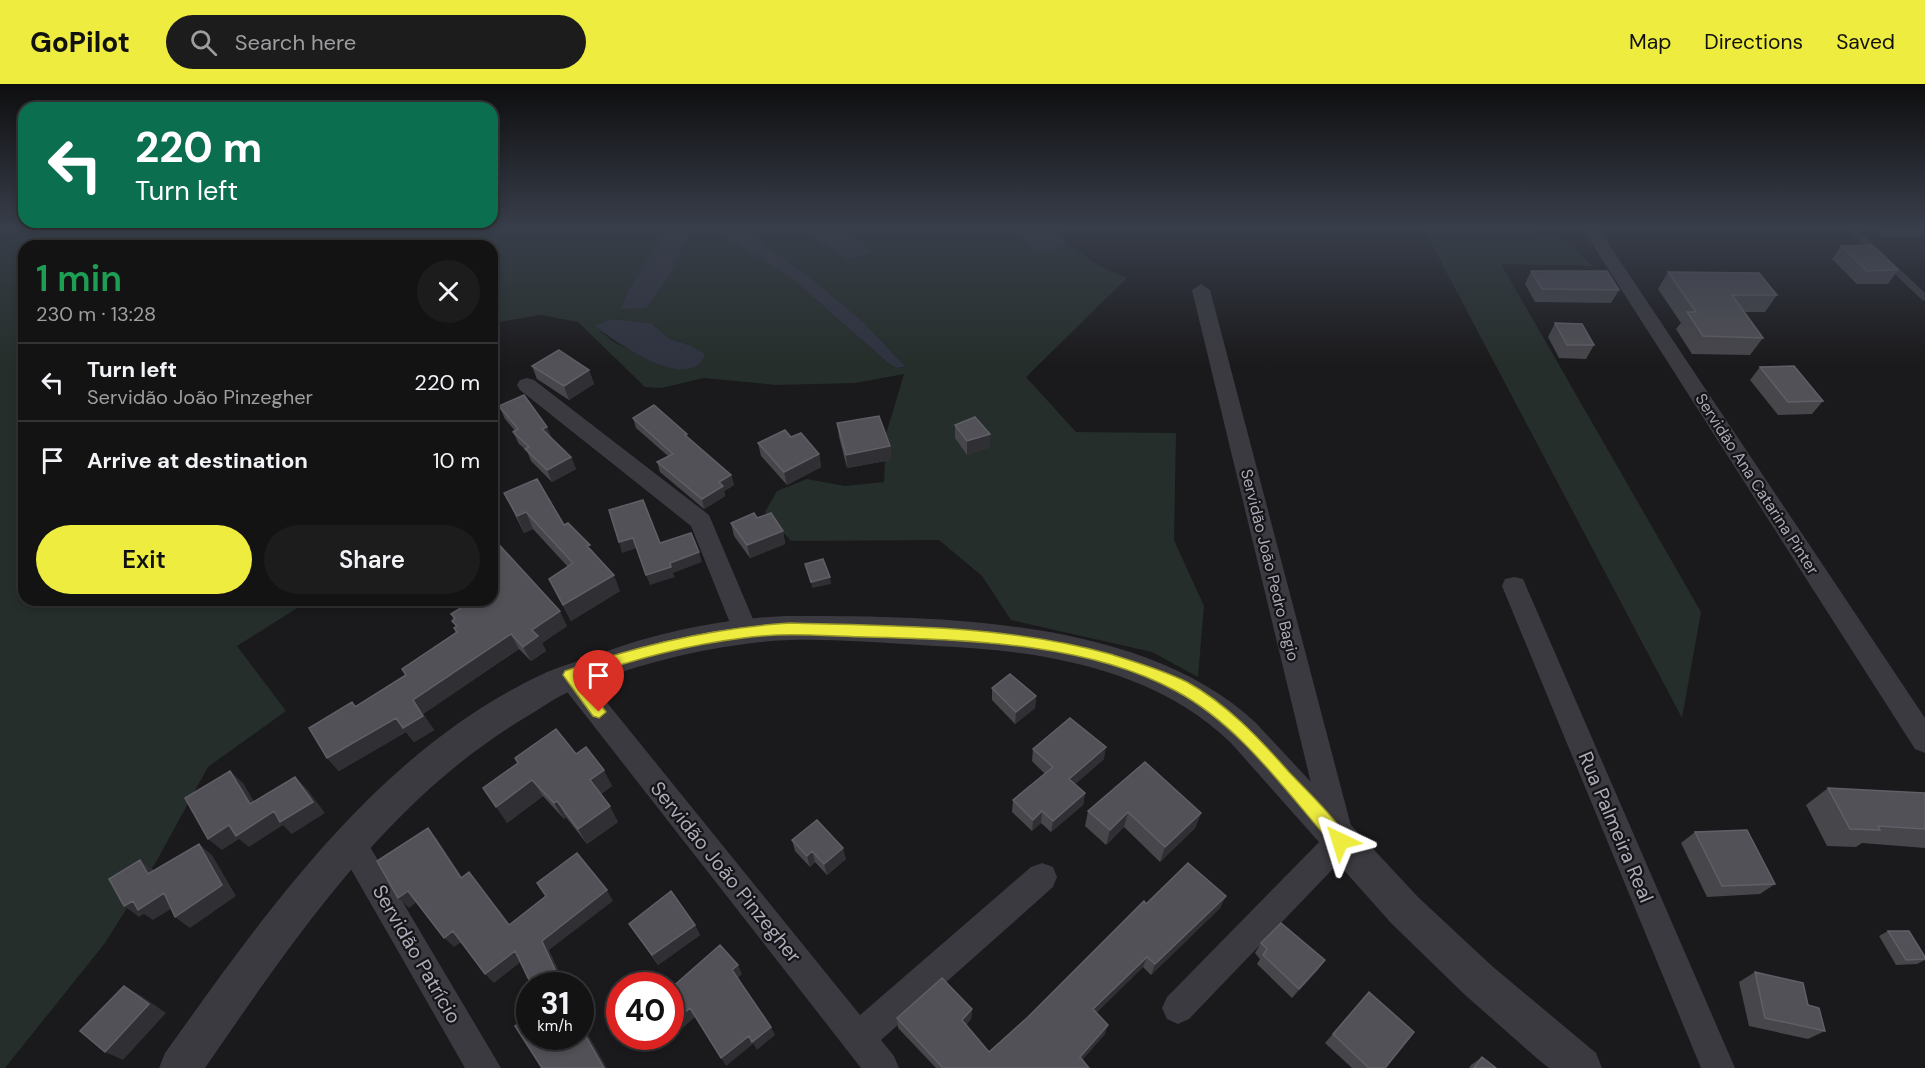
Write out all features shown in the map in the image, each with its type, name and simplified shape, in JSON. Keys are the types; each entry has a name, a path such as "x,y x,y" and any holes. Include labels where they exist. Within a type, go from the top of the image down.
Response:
{"street":[{"name":"Servidão Ana Catarina Pinter","path":"1620,274 1925,741"},
{"name":"Servidão João Pedro Bagio","path":"1201,290 1340,841"},
{"path":"527,385 701,521 745,632"},
{"name":"Rua Palmeira Real","path":"1515,586 1718,1068"},
{"path":"180,1068 270,938 350,840 404,786 463,738 518,702 570,675 617,659 677,643 745,632 790,629 950,634 1025,641 1086,653 1139,669 1181,687 1219,711 1259,749 1410,918 1500,1001 1581,1068"},
{"name":"Servidão João Pinzegher","path":"570,675 882,1068"},
{"name":"Servidão Patrício","path":"350,840 484,1068"},
{"path":"1178,1008 1340,841"},
{"path":"859,1038 1042,877"}],"lane":[{"path":"1900,274 1925,298"}],"shaded area":[{"path":"0,274 18,274 18,606 300,606 237,646 286,711 208,767 156,862 105,943 5,1068 0,1068"},
{"path":"498,274 786,274 888,363 898,368 906,367 867,328 805,274 1117,274 1127,278 1026,377 1076,432 1176,433 1174,540 1204,606 1198,677 1152,652 1011,620 982,576 939,540 791,541 765,512 777,491 807,479 845,486 884,482 886,434 904,374 856,383 776,385 704,378 661,388 645,387 578,322 541,315 499,322","holes":["611,319 651,323 670,339 689,345 646,358 614,342 594,326"]},
{"path":"1447,274 1507,274 1701,612 1682,718"}],"water":[{"path":"639,274 670,274 646,308 621,309"},
{"path":"786,274 807,275 863,322 906,367 897,368 888,363"},
{"path":"611,319 651,323 670,339 689,345 705,354 697,365 684,369 669,368 634,353 594,326"}],"building":[{"path":"1533,274 1609,274 1619,290 1542,289"},
{"path":"1669,274 1760,274 1777,295 1732,295 1763,338 1703,336 1687,312 1696,312"},
{"path":"1555,323 1582,324 1594,345 1567,345"},
{"path":"559,350 589,370 564,386 532,366"},
{"path":"1794,366 1823,401 1788,402 1760,367"},
{"path":"524,395 547,427 542,429 571,457 547,470 525,449 529,447 513,432 518,429 499,406"},
{"path":"654,405 731,475 719,482 723,486 702,499 657,462 673,454 633,418"},
{"path":"879,416 890,446 846,455 837,423"},
{"path":"975,417 990,434 967,441 955,425"},
{"path":"785,430 791,437 801,433 819,454 784,472 758,443"},
{"path":"537,479 564,525 568,523 590,545 587,546 614,575 563,605 549,579 573,563 526,512 517,516 504,493"},
{"path":"643,500 660,543 691,533 699,552 670,563 671,567 646,575 633,538 619,542 609,510"},
{"path":"754,513 757,518 771,513 783,531 747,545 731,523"},
{"path":"498,544 560,611 532,630 538,636 523,647 511,634 413,700 423,716 403,728 396,718 327,758 309,728 352,702 355,707 406,675 402,669 457,632 454,628 457,626 452,621 455,618 451,614 464,606 498,606"},
{"path":"823,559 830,577 811,582 805,564"},
{"path":"1010,674 1036,696 1016,712 992,688"},
{"path":"1070,718 1106,747 1069,779 1085,793 1053,821 1042,811 1033,820 1013,800 1053,767 1033,749"},
{"path":"556,729 576,754 586,747 604,770 590,780 610,806 578,829 557,801 554,803 532,780 496,807 483,788 518,763 515,758"},
{"path":"1145,762 1201,813 1165,847 1128,812 1110,830 1088,811"},
{"path":"230,771 250,804 295,777 313,802 280,822 274,811 236,836 229,825 208,839 185,798"},
{"path":"1828,788 1925,793 1925,829 1878,826 1880,830 1850,829"},
{"path":"817,820 843,848 824,864 812,851 807,856 792,840"},
{"path":"428,828 461,878 469,872 509,925 546,896 537,883 577,853 607,890 542,941 556,972 525,972 515,951 485,974 453,931 444,938 408,891 398,898 377,861"},
{"path":"1747,830 1775,884 1722,886 1695,832"},
{"path":"199,844 222,885 175,917 164,893 138,910 133,901 124,906 109,879 140,860 148,874"},
{"path":"1188,863 1226,896 1155,964 1147,957 1093,1009 1108,1025 1080,1057 1089,1068 943,1068 897,1018 942,978 972,1009 962,1020 989,1052 1028,1017 1144,901 1146,904"},
{"path":"671,891 695,925 652,955 629,924"},
{"path":"1281,923 1325,960 1299,989 1263,955 1267,949 1261,943"},
{"path":"1888,931 1909,931 1925,959 1906,960"},
{"path":"720,945 738,965 732,970 771,1027 752,1042 749,1036 721,1058 690,1008 684,1013 684,977"},
{"path":"1755,972 1803,983 1808,1005 1819,1008 1825,1031 1765,1018"},
{"path":"124,986 149,1004 105,1052 80,1031"},
{"path":"1369,992 1414,1032 1385,1068 1369,1068 1333,1034"},
{"path":"530,1050 594,1050 604,1068 542,1068"},
{"path":"1482,1057 1496,1068 1474,1068"}],"route":[{"path":"599,712 570,675 617,659 677,643 745,632 790,629 950,634 1025,641 1086,653 1139,669 1181,687 1219,711 1259,749 1340,841"}]}
